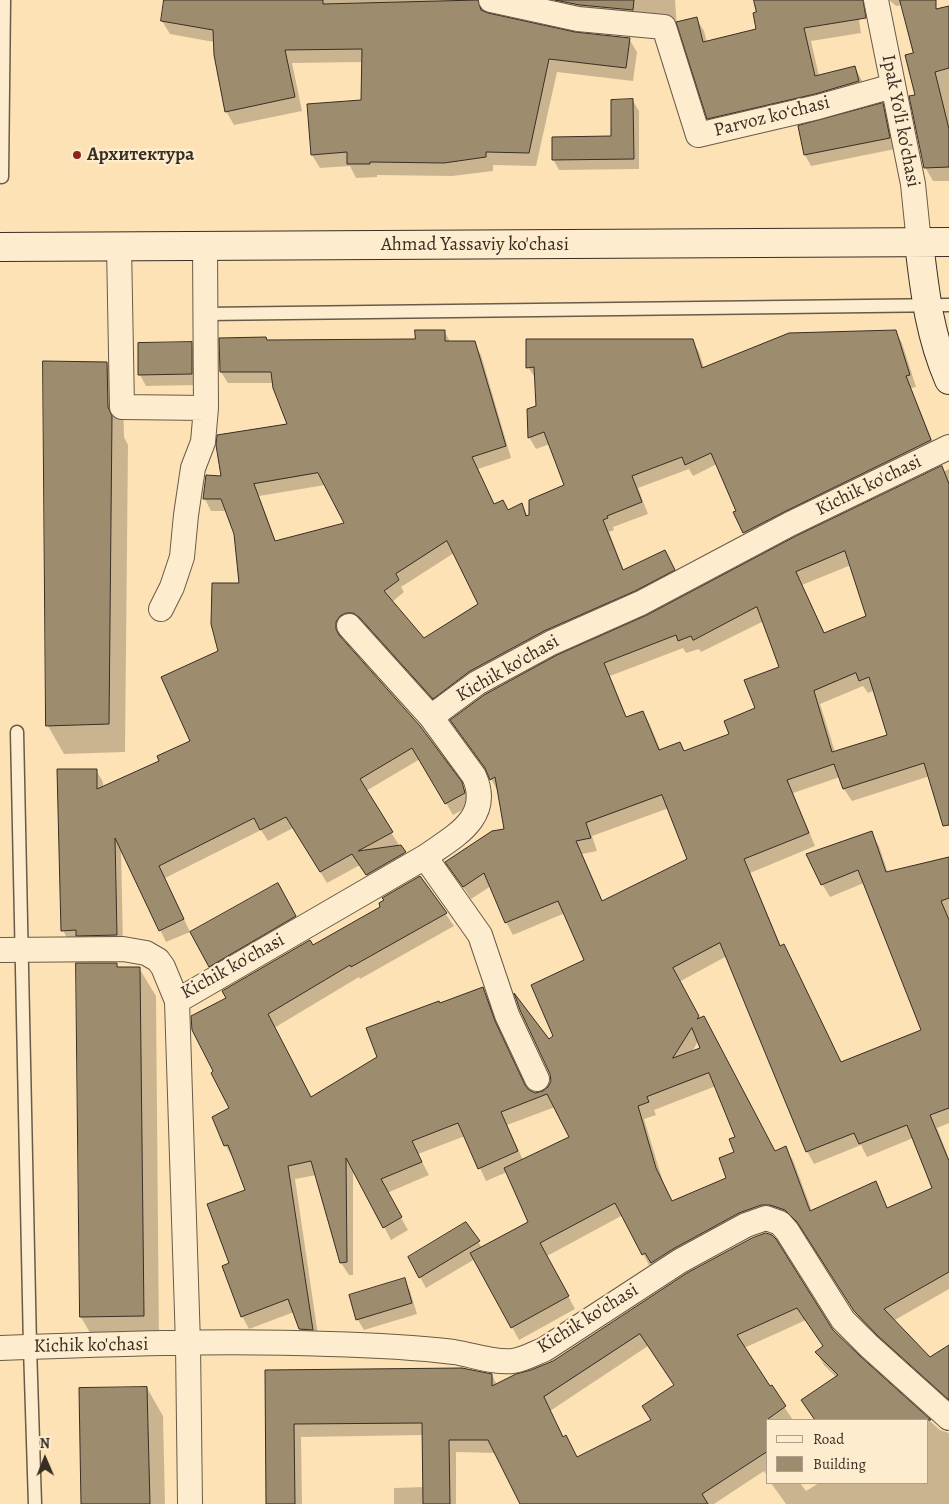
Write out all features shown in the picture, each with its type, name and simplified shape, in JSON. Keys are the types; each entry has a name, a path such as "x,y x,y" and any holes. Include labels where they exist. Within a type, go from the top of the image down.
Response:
{"main road":[{"name":"Ahmad Yassaviy ko'chasi","path":"0,247 949,242"},
{"path":"919,243 938,305 938,353 949,380"}],"street":[{"name":"Parvoz koʻchasi","path":"491,0 578,19 664,27 698,135 818,107 894,86"},
{"name":"Ipak Yo'li ko'chasi","path":"876,0 913,184 919,243"},
{"path":"119,246 122,408 206,408"},
{"path":"161,609 172,587 182,557 193,468 203,442 206,408 205,246"},
{"name":"Kichik ko'chasi","path":"10,950 123,950 146,953 158,960 163,967 177,1001 425,857 470,823 476,812 480,794 474,776 430,717 477,683 550,643 641,603 790,524 949,447"},
{"path":"349,626 430,717"},
{"path":"425,857 480,935 488,954 507,1015 538,1079"},
{"path":"177,1001 188,1344 190,1504"},
{"name":"Kichik ko'chasi","path":"0,1348 188,1344 347,1344 405,1347 456,1353 499,1361 524,1358 545,1349 680,1261 746,1225 766,1218 780,1223 787,1231 843,1320 949,1418"}],"lane":[{"path":"2,176 4,0"},
{"path":"205,314 938,305"},
{"path":"17,732 10,950 30,1347 35,1504"}],"building":[{"path":"164,0 323,0 323,4 478,0 481,10 488,13 575,32 630,38 626,68 549,59 529,153 486,152 486,157 444,163 370,162 370,164 347,164 347,152 311,155 307,104 361,100 362,49 285,50 295,97 225,112 214,55 213,30 161,21"},
{"path":"555,0 634,0 633,10 580,5"},
{"path":"754,0 863,0 866,18 804,28 815,76 855,66 859,81 815,94 707,119 676,22 697,17 703,42 756,29 753,13 756,12"},
{"path":"900,0 936,0 936,9 949,6 949,68 935,72 949,129 949,167 924,168 909,96 915,95 905,55 913,53"},
{"path":"633,99 634,159 552,160 552,137 611,136 611,100"},
{"path":"883,103 890,138 804,155 798,126"},
{"path":"415,330 445,330 445,341 475,341 506,446 472,457 494,504 503,500 508,510 522,503 526,516 529,515 529,500 564,485 544,432 528,438 527,409 536,406 534,367 526,368 526,339 693,339 702,368 789,333 896,330 910,375 906,376 931,440 743,533 733,512 736,511 711,453 685,465 682,457 632,476 642,502 607,516 608,518 603,520 623,570 665,550 675,570 635,591 544,631 470,671 433,699 359,617 353,613 346,613 340,616 336,622 336,629 339,635 420,726 462,782 465,793 445,804 412,748 360,779 393,832 358,851 401,845 406,852 366,875 352,854 320,872 286,817 260,830 254,818 159,866 184,919 159,931 115,838 117,935 76,936 76,930 61,931 57,769 97,769 97,789 159,761 157,756 190,741 161,677 218,651 211,624 212,583 239,583 234,534 221,499 203,499 206,475 221,476 216,445 217,435 287,424 273,388 271,372 220,372 219,338 266,337 267,340 415,339","holes":["318,473 344,523 275,541 254,484","447,541 478,604 424,638 384,591 399,580 396,574"]},
{"path":"192,342 192,374 138,375 138,343"},
{"path":"43,361 107,362 108,407 112,416 109,724 46,726"},
{"path":"942,466 949,484 949,825 943,826 924,763 843,789 834,764 787,780 809,833 744,859 780,946 784,944 841,1062 921,1030 858,870 821,885 806,854 872,831 886,872 949,857 949,898 941,901 949,920 949,1108 930,1115 949,1161 949,1272 884,1309 930,1357 949,1345 949,1400 878,1336 854,1311 797,1222 785,1210 770,1205 761,1205 739,1213 651,1263 645,1253 642,1255 615,1203 540,1243 569,1296 511,1328 470,1253 528,1222 504,1168 569,1137 547,1094 501,1112 518,1151 478,1169 458,1123 412,1141 422,1162 381,1179 402,1217 383,1228 346,1158 347,1262 340,1263 311,1161 288,1166 313,1330 299,1329 288,1299 241,1317 222,1266 229,1263 207,1204 245,1190 228,1145 224,1146 212,1117 229,1108 192,1030 191,1016 226,998 222,991 310,940 313,945 380,907 379,903 384,900 382,898 420,876 447,913 351,967 350,965 268,1014 311,1097 377,1057 366,1028 483,987 495,1021 525,1085 535,1093 543,1091 551,1081 550,1074 514,993 549,1039 553,1036 531,985 584,960 558,901 505,923 484,873 463,887 445,862 492,831 504,829 495,777 490,780 485,768 450,720 484,695 557,655 647,615 796,536","holes":["845,551 866,616 824,633 796,572","757,607 779,667 744,680 755,708 724,721 729,734 684,751 680,742 659,750 643,711 626,717 604,663 676,635 678,641 691,636 693,640","856,673 859,681 869,677 887,735 832,752 814,691","662,795 687,859 602,901 576,841 591,838 586,823","720,943 806,1152 854,1133 859,1144 907,1125 932,1188 887,1208 876,1181 810,1211 786,1146 775,1151 704,1016 697,1019 699,1016 673,968","692,1028 700,1048 673,1058","709,1073 735,1137 729,1139 734,1152 719,1158 726,1178 672,1201 656,1168 638,1106 649,1102 647,1097"]},
{"path":"278,883 296,916 209,967 190,932"},
{"path":"76,963 117,963 117,967 140,967 144,1316 80,1317"},
{"path":"466,1222 480,1241 419,1278 408,1257"},
{"path":"766,1233 772,1235 833,1330 931,1420 814,1419 801,1400 838,1375 815,1352 823,1346 797,1308 737,1335 770,1386 772,1385 786,1406 766,1419 766,1452 702,1494 708,1504 520,1504 488,1440 449,1440 450,1504 423,1504 422,1423 294,1424 295,1504 266,1504 265,1370 462,1368 492,1374 492,1386 516,1374 553,1361 687,1273 752,1238","holes":["640,1334 674,1385 642,1406 651,1420 577,1457 566,1435 563,1437 544,1397"]},
{"path":"405,1278 412,1303 356,1320 349,1295"},
{"path":"147,1387 150,1504 81,1504 79,1388"}],"place":[{"name":"Архитектура","path":"77,155"}]}
